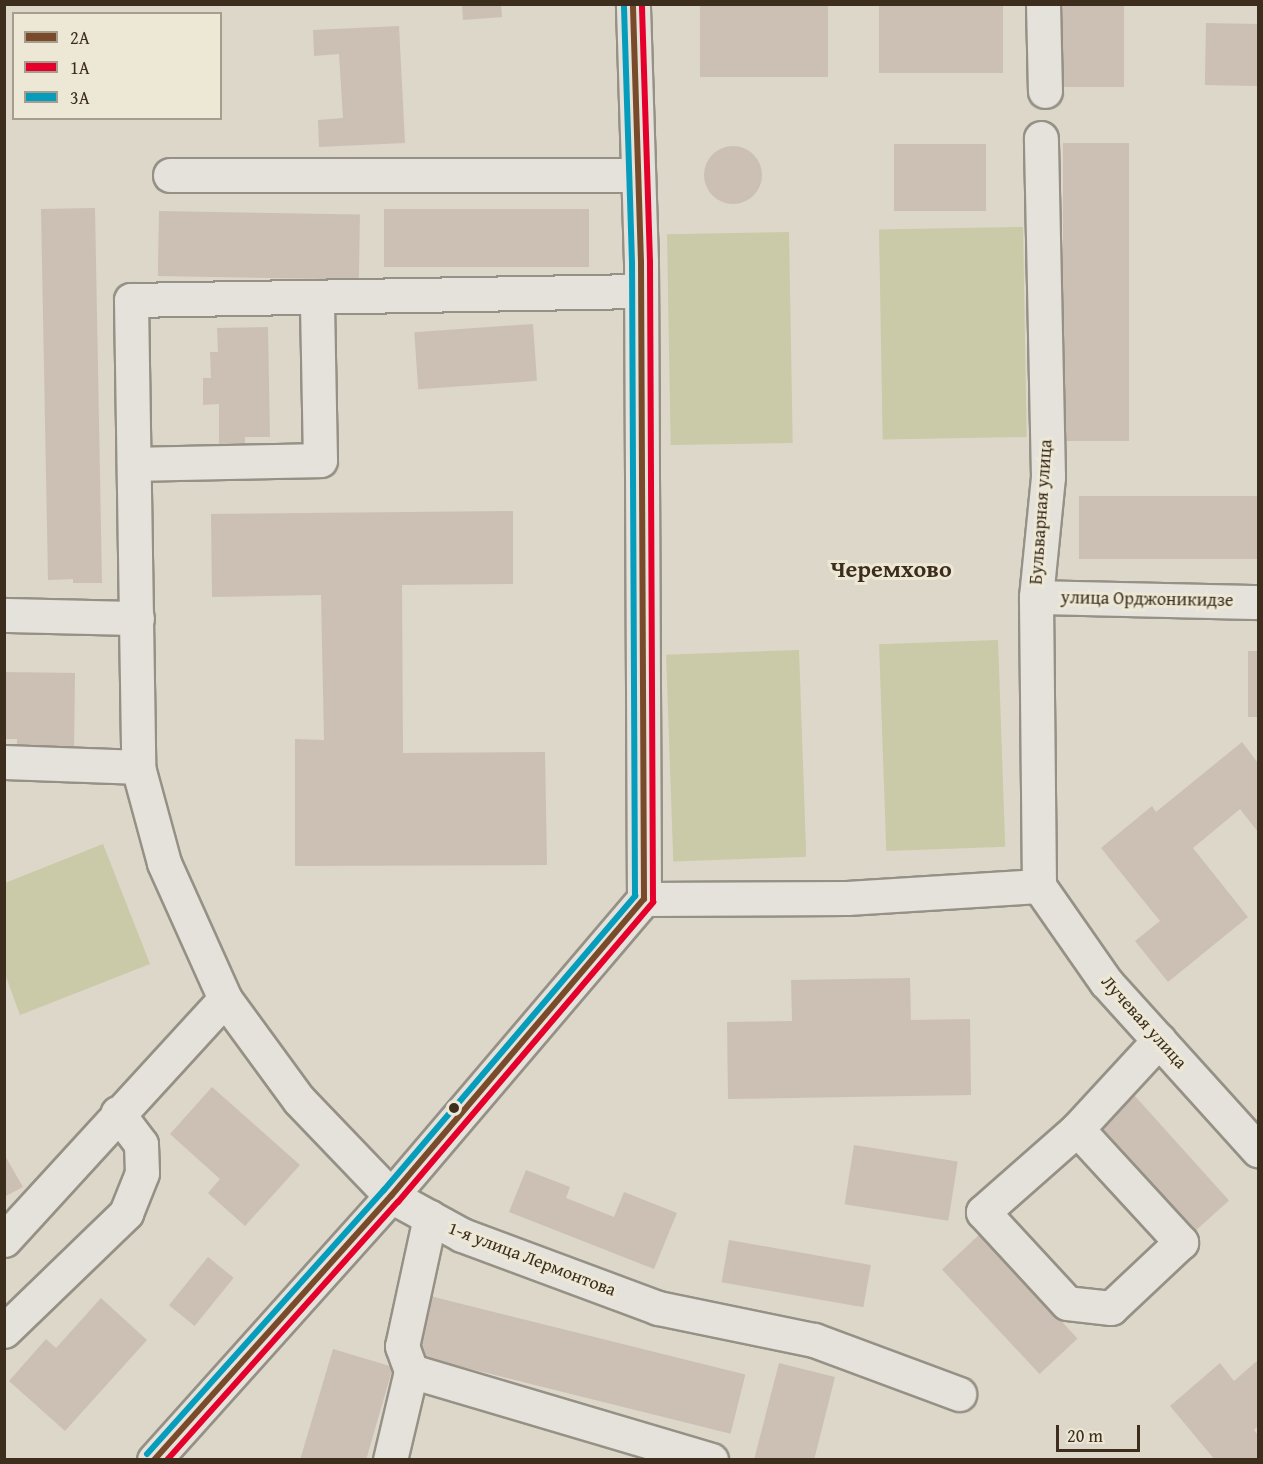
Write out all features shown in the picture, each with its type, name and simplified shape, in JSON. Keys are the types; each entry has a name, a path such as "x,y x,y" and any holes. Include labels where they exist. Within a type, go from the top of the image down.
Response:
{"street":[{"path":"154,1460 392,1196 644,899 640,291 633,4"},
{"path":"1043,4 1045,92"},
{"name":"Бульварная улица","path":"1039,886 1036,597 1048,477 1041,138"},
{"path":"170,175 638,175"},
{"path":"134,464 320,460 317,297 640,291"},
{"name":"1-я улица Лермонтова","path":"317,297 131,300 138,767 164,863 225,999 299,1100 392,1196 462,1235 658,1308 814,1340 959,1394"},
{"name":"улица Орджоникидзе","path":"1036,597 1258,602"},
{"path":"4,615 137,618"},
{"path":"4,762 138,767"},
{"path":"644,899 847,898 1039,886"},
{"name":"Лучевая улица","path":"1039,886 1106,982 1258,1150"},
{"path":"4,1240 118,1113 225,999"},
{"path":"1077,1129 1181,1242 1111,1308 1067,1303 983,1212 1077,1129 1159,1040"},
{"path":"4,1331 126,1213 142,1173 141,1144 118,1113"},
{"path":"390,1460 411,1371 402,1346 430,1217"},
{"path":"411,1371 711,1460"}],"green space":[{"path":"1023,227 1027,437 883,439 879,230"},
{"path":"789,232 793,443 671,445 667,234"},
{"path":"998,640 1005,847 886,851 879,644"},
{"path":"799,650 806,857 673,862 666,655"},
{"path":"103,844 150,964 20,1015 5,974 5,883"}],"building":[{"path":"462,4 501,4 502,17 463,20"},
{"path":"700,4 828,4 828,77 700,77"},
{"path":"879,4 1003,4 1003,73 879,73"},
{"path":"1060,4 1124,4 1124,87 1060,87"},
{"path":"1206,23 1258,24 1257,86 1205,85"},
{"path":"399,26 405,143 319,147 318,120 343,118 339,54 314,56 313,30"},
{"path":"1063,143 1129,143 1129,441 1063,441"},
{"path":"894,144 986,144 986,211 894,211"},
{"path":"733,146 749,151 757,159 762,175 757,191 749,199 733,204 717,199 709,191 704,175 709,159 717,151"},
{"path":"95,208 102,583 73,583 73,579 48,580 41,209"},
{"path":"384,209 589,209 589,267 384,267"},
{"path":"159,211 360,215 359,279 158,276"},
{"path":"533,324 537,381 418,389 414,332"},
{"path":"268,327 270,437 245,437 245,451 219,451 219,404 203,405 203,378 211,378 210,352 218,352 217,328"},
{"path":"1079,496 1258,496 1258,559 1079,559"},
{"path":"513,511 513,584 402,585 403,753 545,752 547,865 295,866 295,739 324,740 321,595 212,597 211,514"},
{"path":"1248,651 1258,651 1258,717 1248,717"},
{"path":"4,672 75,673 74,753 17,752 17,739 4,739"},
{"path":"1242,742 1258,763 1258,832 1240,809 1193,848 1248,917 1168,982 1135,941 1160,921 1101,848 1152,806 1156,812"},
{"path":"910,978 911,1020 970,1019 971,1095 728,1099 727,1022 792,1021 791,980"},
{"path":"212,1087 300,1165 245,1226 208,1193 220,1179 170,1134"},
{"path":"1134,1095 1229,1201 1192,1234 1097,1128"},
{"path":"854,1145 958,1161 948,1221 845,1204"},
{"path":"4,1154 23,1187 4,1197"},
{"path":"526,1170 570,1187 566,1198 614,1217 624,1192 677,1213 654,1269 509,1212"},
{"path":"980,1234 1078,1339 1039,1374 942,1269"},
{"path":"729,1240 871,1265 863,1307 722,1282"},
{"path":"208,1257 234,1278 195,1326 169,1305"},
{"path":"430,1296 745,1375 731,1434 415,1355"},
{"path":"101,1298 147,1340 65,1431 9,1381 46,1339 56,1348"},
{"path":"333,1349 393,1367 366,1460 300,1460"},
{"path":"1258,1360 1258,1426 1254,1430 1258,1435 1258,1460 1215,1460 1170,1406 1220,1363 1234,1381"},
{"path":"779,1363 835,1377 814,1460 754,1460"}],"transit line":[{"name":"3А","path":"147,1454 384,1190 635,896 632,262 624,4"},
{"name":"2А","path":"154,1460 391,1196 644,899 641,262 633,4"},
{"name":"1А","path":"167,1460 398,1202 653,902 650,262 642,4"}],"district":[{"name":"Черемхово","path":"891,569"}]}
